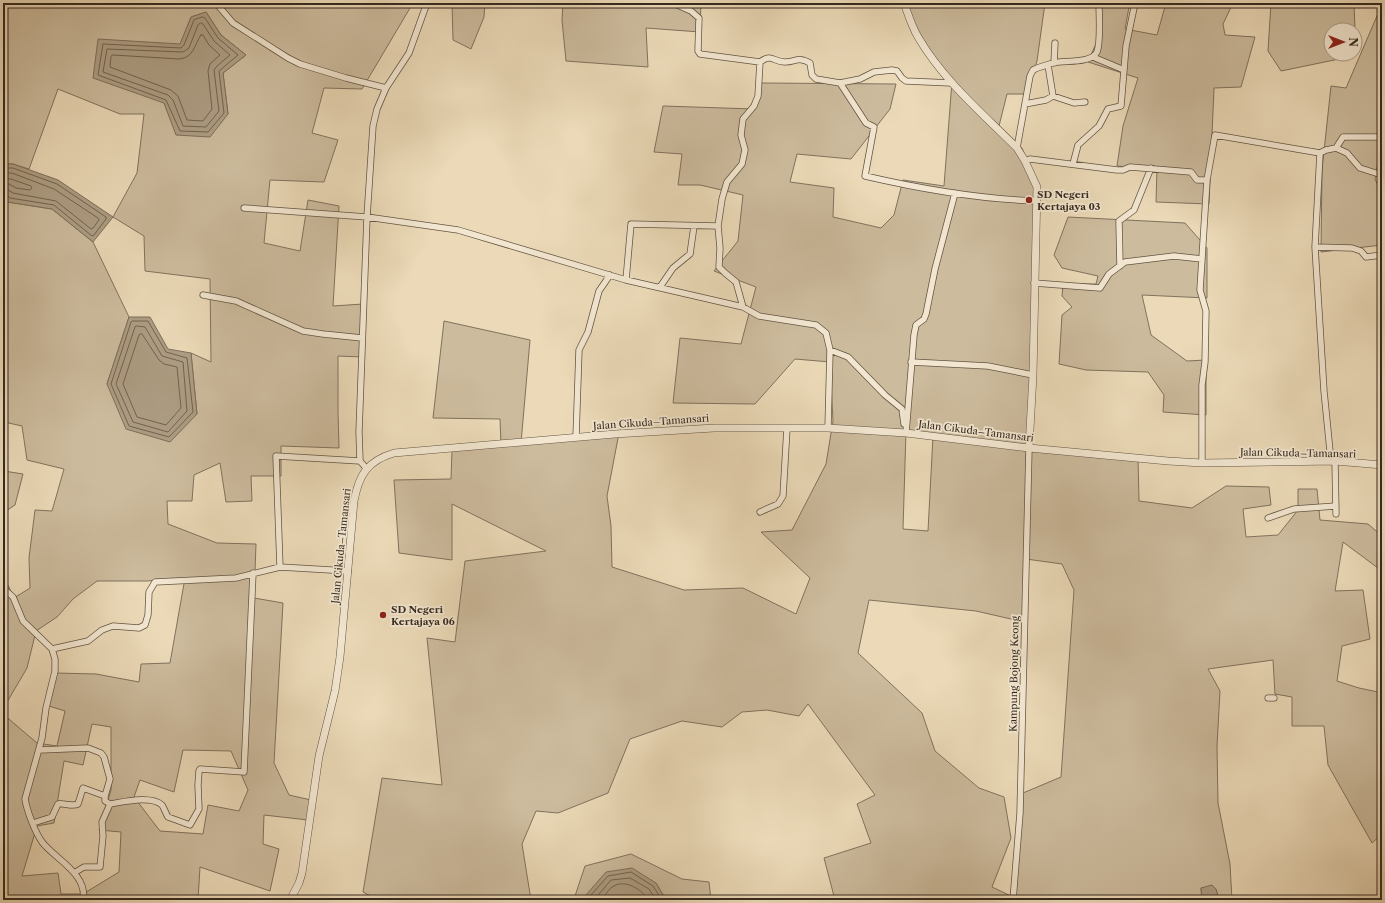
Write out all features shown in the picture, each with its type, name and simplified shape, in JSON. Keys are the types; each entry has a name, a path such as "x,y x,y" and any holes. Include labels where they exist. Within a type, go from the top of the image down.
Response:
{"street":[{"path":"216,3 233,23 300,64 386,88"},
{"path":"366,468 360,461 359,432 366,216 373,126 377,109 386,88 408,53 427,3"},
{"path":"673,3 699,18 698,51 700,54 760,62 771,57 782,62 797,59 806,60 810,63 812,75 816,79 840,83 860,80 874,72 892,70 897,71 906,81 952,83"},
{"path":"904,3 917,36 952,83 1017,148 1026,161 1037,187 1033,375 1029,448"},
{"path":"1017,148 1030,76 1033,70 1038,67 1051,64 1085,60 1093,57 1097,52 1099,34 1099,3"},
{"path":"1073,164 1078,145 1099,126 1108,109 1121,106 1126,46 1135,3"},
{"path":"1052,96 1051,64 1055,43"},
{"path":"1093,57 1124,70"},
{"path":"743,307 736,282 719,266 720,248 718,226 722,199 727,182 742,164 745,150 741,135 743,119 754,106 758,96 760,62"},
{"path":"840,83 866,123 874,127 865,176 903,185 955,193 1004,200 1036,202"},
{"path":"1052,96 1074,103 1085,102"},
{"path":"1025,104 1046,100 1052,96"},
{"path":"1202,463 1202,385 1205,362 1206,311 1200,290 1207,180 1215,135 1320,153 1336,148 1347,153 1360,168 1382,176"},
{"path":"1336,148 1343,137 1382,137"},
{"path":"1320,153 1316,247 1324,391 1333,461 1336,514"},
{"path":"1026,161 1030,159 1117,170 1123,170 1130,167 1191,172 1197,180 1207,180"},
{"path":"1120,266 1120,221 1134,210 1151,168"},
{"path":"906,433 911,362 916,324 924,319 926,314 934,269 955,193"},
{"path":"244,208 366,216 458,230 626,280 743,307 759,316 816,325 826,333 830,350 828,428"},
{"path":"626,280 631,224 718,226"},
{"path":"660,287 673,268 690,254 694,226"},
{"path":"1316,247 1352,248 1361,251 1366,257 1382,255"},
{"path":"1034,283 1100,288 1109,274 1125,262 1174,256 1202,259"},
{"path":"576,437 579,350 588,332 598,291 610,275"},
{"path":"203,295 236,301 303,330 322,334 362,338"},
{"path":"830,350 848,357 885,395 902,409 906,433"},
{"path":"911,362 988,366 1033,375"},
{"name":"Jalan Cikuda–Tamansari","path":"290,900 299,883 302,873 319,756 335,691 340,656 354,501 360,479 366,468 375,461 394,453 576,437 714,428 828,428 906,433 1029,448 1168,461 1202,463 1333,461 1382,465"},
{"path":"760,512 778,504 783,496 787,428"},
{"name":"Kampung Bojong Keong","path":"1013,900 1020,814 1029,448"},
{"path":"280,567 276,456 360,461"},
{"path":"1268,518 1294,509 1336,506"},
{"path":"52,649 88,641 102,630 113,626 140,628 145,625 148,614 149,592 155,582 236,578 280,567 348,571"},
{"path":"39,750 88,748 101,753 104,757 110,779 105,801 110,804 141,799 155,802 162,806 168,817 190,825 199,809 198,785 200,769 244,772 254,573"},
{"path":"3,588 13,597 23,621 52,649 55,659 55,671 46,708 39,750 25,799 33,823 42,841 49,850 59,857 80,881 83,891 83,900"},
{"path":"33,823 52,817 58,804 78,804 83,788 105,796"},
{"path":"74,873 84,867 100,867 103,836 102,822 110,804"}],"shaded area":[{"path":"3,3 413,3 362,89 324,88 312,133 338,140 324,182 270,180 264,243 300,251 308,200 339,206 333,306 363,304 362,357 338,356 339,448 281,446 281,476 251,476 252,501 226,502 220,463 194,475 192,501 167,501 168,524 217,543 256,544 254,598 283,603 274,763 289,795 311,800 308,820 264,815 263,844 279,849 270,891 200,867 198,900 3,900 3,714 37,743 57,746 65,711 49,706 55,673 96,674 139,682 141,664 170,663 185,578 147,581 97,581 73,599 57,617 36,631 27,668 3,709 3,584 8,585 14,598 30,588 29,558 35,510 52,511 64,469 27,460 22,426 4,422 4,471 23,474 15,505 3,513 3,196 8,202 52,209 93,242 129,317 107,384 197,414 191,353 211,362 210,279 145,271 144,236 113,217 137,173 144,114 120,114 58,89 29,169 13,164 3,164","holes":["206,12 221,35 246,55 223,73 228,114 177,135 164,103 181,44 191,17","92,724 111,727 111,790 99,830 121,832 119,872 83,894 61,894 58,873 22,876 37,826 54,823 64,761 83,765","183,750 231,751 248,790 239,811 208,805 203,834 160,831 134,797 140,780 174,792"]},
{"path":"452,3 485,3 484,17 471,49 453,40"},
{"path":"563,3 701,3 700,32 646,28 648,67 566,61 562,20"},
{"path":"901,3 1045,3 1037,61 1026,94 1007,94 999,126 1022,148 1038,187 1029,447 1138,457 1139,501 1192,508 1226,486 1269,487 1271,505 1243,509 1246,537 1278,535 1298,510 1298,489 1317,489 1320,520 1368,524 1382,536 1382,571 1343,542 1335,591 1363,590 1370,639 1342,646 1337,681 1378,692 1382,666 1382,747 1380,754 1382,758 1382,834 1372,843 1328,765 1324,726 1292,726 1292,697 1275,694 1273,660 1208,669 1220,691 1217,746 1218,803 1230,864 1232,900 1219,900 1216,889 1201,888 1202,900 835,900 824,858 871,843 857,804 875,795 808,704 799,716 767,710 742,712 722,727 682,721 630,739 608,793 558,813 536,811 522,844 531,900 378,900 363,892 382,778 442,785 427,638 455,642 465,561 546,551 452,504 452,560 399,553 394,480 451,479 452,451 501,445 500,419 433,418 444,321 530,340 521,443 619,433 607,496 611,526 612,567 684,590 743,588 796,614 810,578 761,532 792,530 826,464 833,421 830,362 795,359 755,404 673,403 680,338 741,344 756,287 714,271 738,241 743,195 700,185 678,185 682,154 654,152 663,106 754,109 762,83 896,84 890,109 851,159 797,154 790,182 834,188 833,217 881,228 894,215 903,180 944,186 952,81 915,33","holes":["906,431 933,436 928,531 903,529","1026,559 1062,564 1074,590 1061,777 1023,793 1015,898 992,887 1011,838 1004,797 979,788 935,751 922,713 858,653 869,600 976,611 1024,622"]},
{"path":"1100,3 1115,3 1129,7 1125,29 1157,35 1166,3 1233,3 1223,24 1225,35 1255,37 1241,87 1214,88 1209,204 1156,202 1157,169 1117,166 1123,126 1138,78 1088,62 1101,32"},
{"path":"1271,3 1354,3 1355,22 1323,22 1323,62 1325,62 1281,71 1268,51"},
{"path":"1382,3 1382,150 1380,150 1375,179 1382,194 1382,245 1321,252 1322,170 1331,86 1346,88 1357,62 1363,62 1363,48"},
{"path":"1068,217 1185,223 1207,248 1207,298 1142,295 1151,335 1187,361 1206,360 1206,415 1163,412 1164,395 1148,372 1086,370 1059,364 1062,315 1072,307 1062,296 1063,284 1096,284 1098,276 1062,268 1054,255"},
{"path":"631,854 682,879 709,882 711,900 666,900 656,883 586,895 585,900 570,900 575,896 585,866"}],"water":[{"path":"206,12 221,35 246,55 223,73 228,114 210,137 176,135 164,103 93,78 98,39 180,44 191,17"},
{"path":"3,164 13,164 58,180 113,217 93,242 52,209 7,202 3,196"},
{"path":"129,317 150,317 168,349 191,353 197,414 170,442 126,429 107,384"},
{"path":"632,868 656,883 666,900 585,900 586,895 606,872"},
{"path":"1212,885 1216,889 1219,900 1202,900 1201,888"}],"place":[{"name":"SD Negeri Kertajaya 03","path":"1029,200"},
{"name":"SD Negeri Kertajaya 06","path":"383,615"}]}
